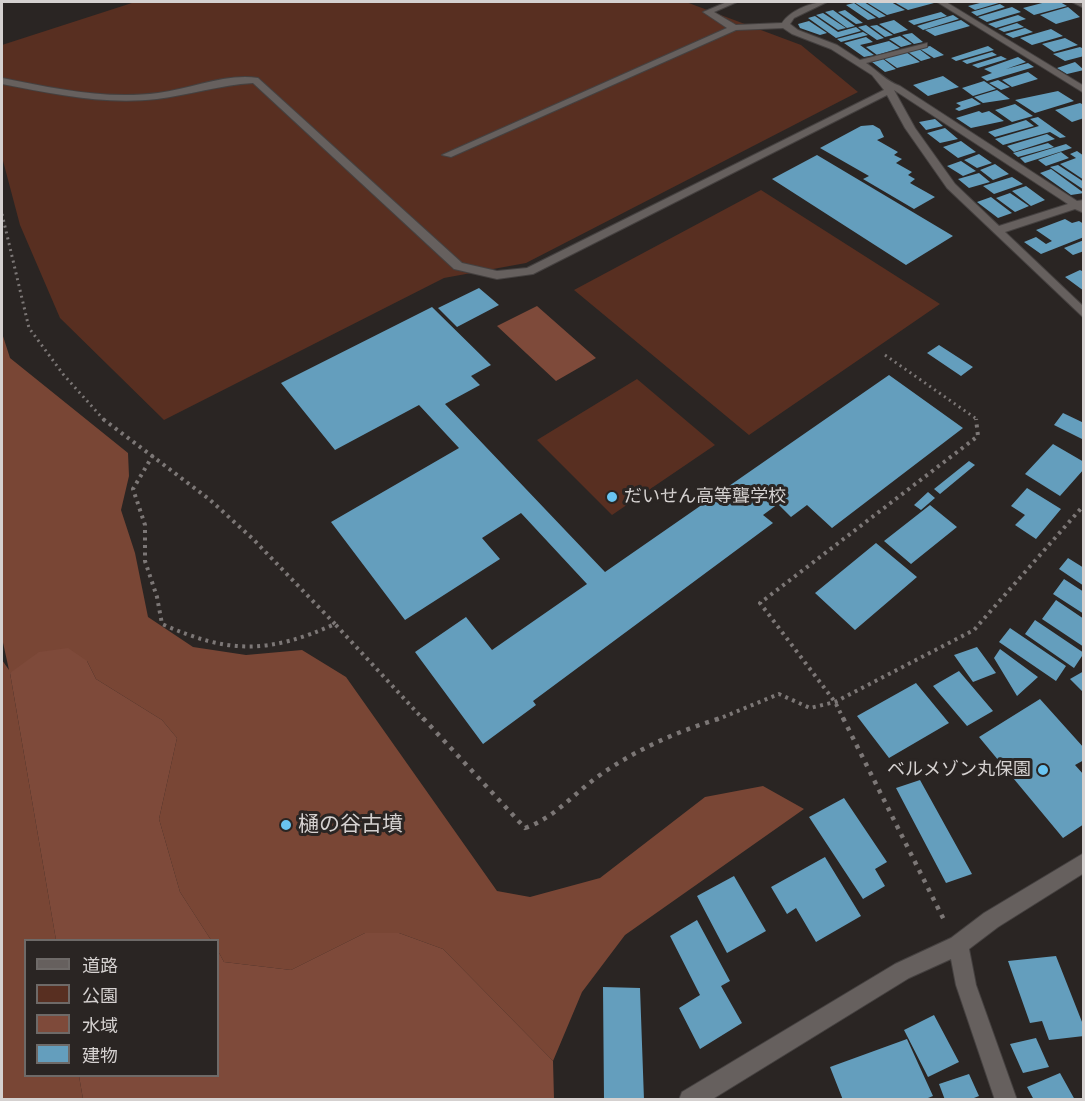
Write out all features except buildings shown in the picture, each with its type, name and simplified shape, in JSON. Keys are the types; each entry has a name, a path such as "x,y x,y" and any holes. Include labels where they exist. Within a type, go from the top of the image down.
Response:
{"street":[{"path":"733,2 707,12 734,28"},
{"path":"785,25 791,16 823,2"},
{"path":"941,2 1083,90"},
{"path":"1076,2 1083,6"},
{"path":"447,154 734,28 785,25 795,32 834,47 861,62 887,87 931,161 951,186 1083,314"},
{"path":"861,62 924,45"},
{"path":"2,81 112,98 158,96 226,81 255,81 458,266 497,275 529,271 887,87 897,88 1081,206"},
{"path":"996,231 1081,206"},
{"path":"690,1100 902,971 958,945 991,920 1083,862"},
{"path":"958,945 966,985 1006,1100"}],"path":[{"path":"2,214 30,328 63,374 106,422 209,499 253,539 525,828 545,821 600,775 673,733 728,716 779,694 810,708 835,702 974,630 1083,505"},
{"path":"885,355 978,420 978,436 760,603 835,702 958,945"},
{"path":"153,455 134,489 145,525 145,561 157,597 162,624 203,642 256,649 310,636 334,624"}],"green space":[{"path":"135,2 686,2 801,45 858,92 526,263 444,278 164,420 60,318 20,225 2,157 2,45"},
{"path":"761,190 940,304 749,435 574,290"},
{"path":"637,379 715,445 612,515 537,440"}],"shaded area":[{"path":"2,333 10,358 128,453 129,476 121,510 135,553 148,617 193,647 246,655 302,650 346,677 497,891 530,897 600,878 705,797 763,786 804,809 625,935 582,992 553,1061 443,949 399,933 365,933 291,970 224,962 219,953 219,939 210,939 180,892 159,819 177,738 162,720 96,679 87,661 10,673 56,939 24,939 24,1077 79,1077 83,1099 2,1099 2,660 9,670 2,638"}],"water":[{"path":"537,306 596,358 556,381 497,326"},
{"path":"68,648 87,661 96,679 162,720 177,738 159,819 180,892 210,939 56,939 10,673 39,652"},
{"path":"365,933 399,933 443,949 553,1061 554,1099 83,1099 79,1077 219,1077 219,953 224,962 291,970"}],"place":[{"name":"だいせん高等聾学校","path":"612,497"},
{"name":"ベルメゾン丸保園","path":"1043,770"},
{"name":"樋の谷古墳","path":"286,825"}]}
